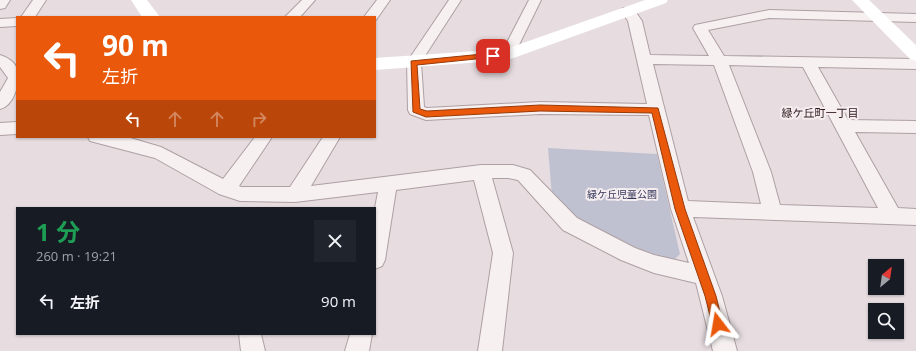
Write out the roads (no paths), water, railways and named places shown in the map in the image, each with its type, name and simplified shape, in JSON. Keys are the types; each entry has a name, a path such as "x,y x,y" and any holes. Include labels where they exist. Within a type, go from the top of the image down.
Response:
{"street":[{"path":"0,5 4,0"},
{"path":"29,16 40,0"},
{"path":"139,0 150,16"},
{"path":"293,16 309,0"},
{"path":"372,16 384,0"},
{"path":"455,0 414,62 416,110 426,114 540,108 656,110"},
{"path":"508,54 535,0"},
{"path":"376,64 508,54 660,0"},
{"path":"860,0 916,55"},
{"path":"628,11 635,21 680,209 702,275 711,296 725,351"},
{"path":"772,212 762,172 720,61 700,28 769,14 916,18"},
{"path":"0,23 16,22"},
{"path":"0,60 5,63 16,78 12,87 0,104"},
{"path":"644,60 916,64"},
{"path":"808,62 892,216"},
{"path":"843,126 916,126"},
{"path":"0,129 16,128"},
{"path":"101,138 130,144 161,153 226,189 240,194 295,199 480,172 507,170 516,171 524,175 570,224 628,254 654,264 702,275"},
{"path":"226,189 263,138"},
{"path":"295,199 331,138"},
{"path":"480,172 503,253 490,351"},
{"path":"376,254 388,185"},
{"path":"680,209 916,217"},
{"path":"250,335 254,351"},
{"path":"357,351 361,335"}],"district":[{"name":"緑ケ丘町一丁目","path":"820,112"}],"park label":[{"name":"緑ケ丘児童公園","path":"622,194"}]}
